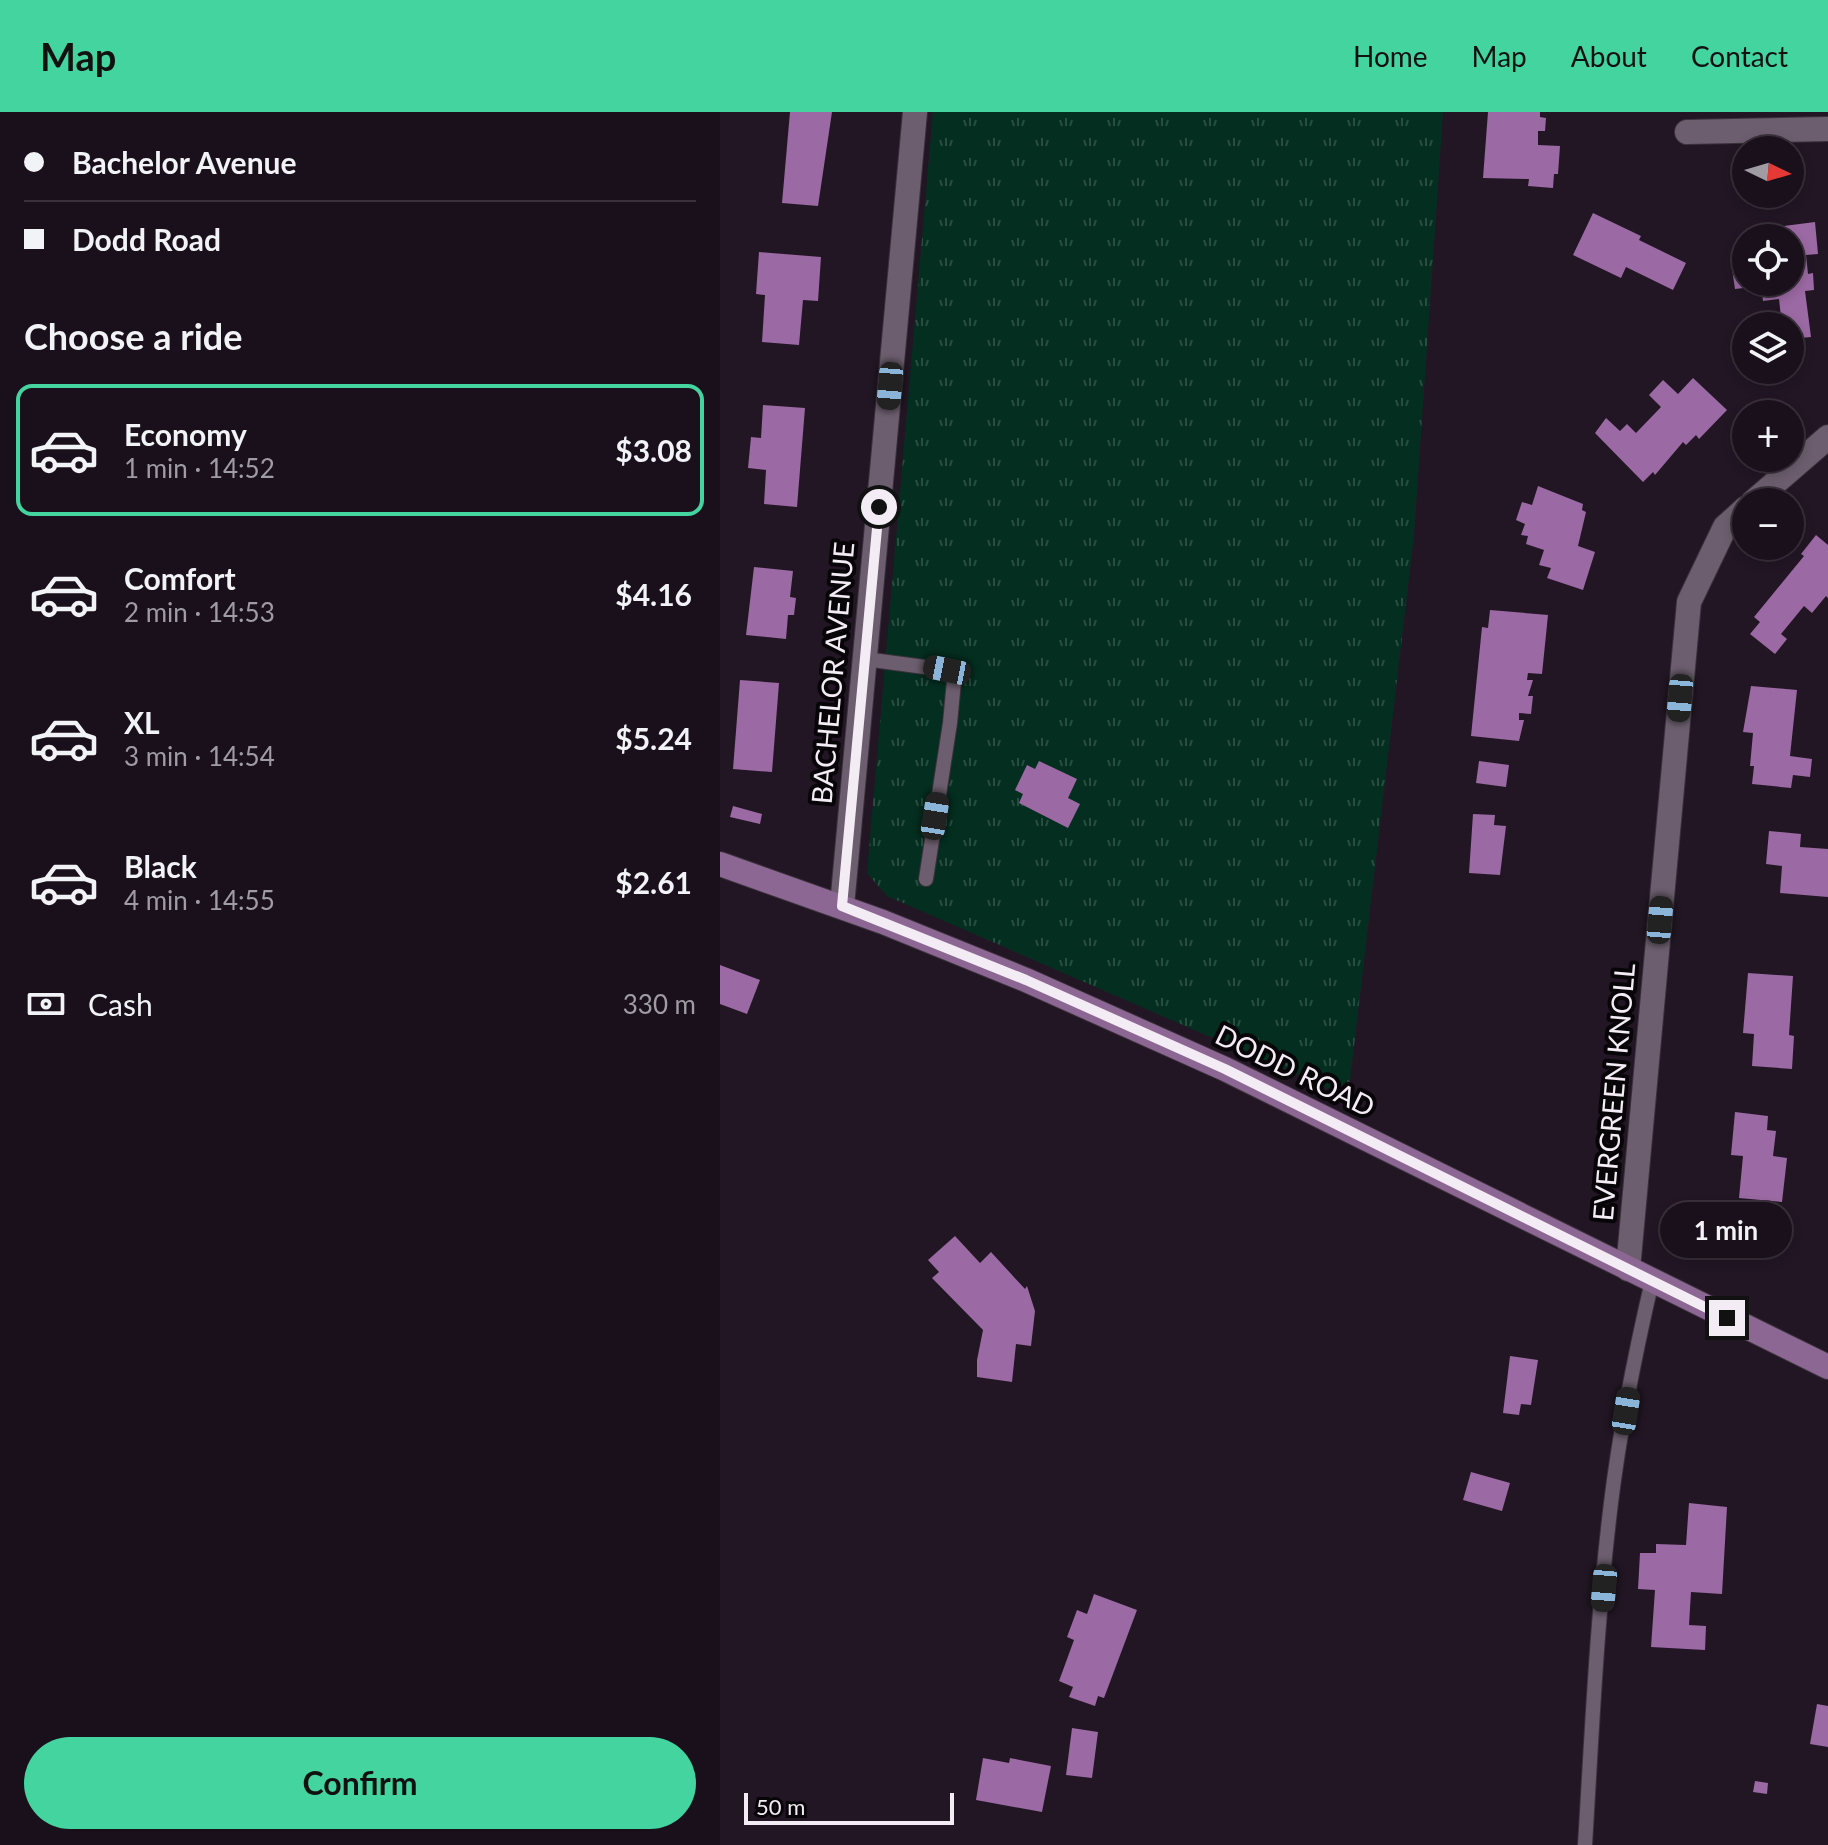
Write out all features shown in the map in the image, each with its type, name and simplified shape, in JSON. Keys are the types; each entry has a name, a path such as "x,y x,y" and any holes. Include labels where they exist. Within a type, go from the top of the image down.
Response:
{"main road":[{"name":"DODD ROAD","path":"720,864 842,906 1026,980 1225,1069 1828,1367"}],"street":[{"name":"BACHELOR AVENUE","path":"842,906 915,112"},
{"path":"1687,132 1828,129"},
{"path":"1769,488 1828,437"},
{"name":"EVERGREEN KNOLL","path":"1628,1269 1689,602 1725,527 1732,521"}],"lane":[{"path":"865,659 947,670 954,681 926,879"},
{"path":"1585,1845 1611,1503 1636,1350 1652,1281"}],"green space":[{"path":"933,112 1443,112 1414,535 1348,1097 887,896 867,873"}],"building":[{"path":"790,112 832,112 818,206 782,203"},
{"path":"1488,112 1540,112 1540,117 1546,118 1545,131 1538,131 1538,145 1560,146 1558,174 1554,174 1553,188 1528,186 1529,179 1483,178"},
{"path":"1593,213 1641,236 1639,240 1686,263 1673,290 1626,267 1621,278 1573,255"},
{"path":"1815,222 1818,254 1806,255 1808,274 1813,273 1814,290 1805,291 1811,337 1804,338 1804,312 1780,312 1779,299 1763,301 1762,296 1804,296 1804,224 1799,224"},
{"path":"759,252 821,257 818,301 803,300 799,345 762,342 765,295 756,294"},
{"path":"1693,378 1727,410 1699,439 1696,435 1686,445 1683,442 1655,475 1653,472 1643,482 1595,433 1606,418 1620,431 1627,424 1636,433 1661,407 1649,395 1663,380 1678,394"},
{"path":"763,405 805,408 797,507 764,504 766,470 748,468 751,437 761,438"},
{"path":"1538,486 1583,504 1582,510 1586,512 1578,546 1595,552 1583,590 1547,578 1551,568 1539,565 1544,550 1526,544 1528,536 1521,535 1525,524 1516,520 1522,502 1532,505"},
{"path":"1816,535 1828,545 1828,598 1826,596 1812,613 1804,606 1781,634 1787,639 1775,654 1750,634 1760,622 1754,617 1801,560 1804,560 1804,550"},
{"path":"754,567 793,571 790,597 796,598 794,615 788,615 786,639 746,635"},
{"path":"1490,610 1548,615 1542,674 1528,673 1527,680 1533,680 1528,696 1533,696 1531,714 1519,713 1519,720 1524,720 1519,741 1471,736 1482,627 1488,628"},
{"path":"740,680 779,683 772,772 733,769"},
{"path":"1751,686 1797,690 1790,756 1812,759 1810,777 1793,775 1791,788 1752,784 1753,733 1743,732"},
{"path":"1039,761 1077,779 1068,798 1080,804 1068,828 1019,803 1023,794 1015,790 1027,765 1035,769"},
{"path":"1479,761 1509,765 1506,787 1476,783"},
{"path":"733,806 762,814 760,824 730,817"},
{"path":"1473,814 1495,815 1494,825 1506,826 1500,875 1469,873"},
{"path":"1769,831 1801,834 1800,847 1828,849 1828,897 1780,893 1782,866 1766,864"},
{"path":"720,965 760,980 747,1014 720,1004"},
{"path":"1748,973 1793,976 1789,1035 1794,1036 1792,1069 1752,1066 1754,1034 1743,1033"},
{"path":"1735,1112 1768,1116 1767,1130 1776,1131 1773,1156 1787,1158 1782,1202 1739,1198 1743,1156 1731,1155"},
{"path":"955,1236 980,1263 991,1252 1025,1289 1027,1286 1035,1311 1031,1346 1016,1344 1012,1382 977,1377 983,1330 932,1278 939,1272 928,1260"},
{"path":"1510,1356 1538,1360 1531,1405 1521,1404 1519,1415 1503,1413"},
{"path":"1471,1472 1510,1483 1502,1511 1463,1500"},
{"path":"1689,1503 1727,1507 1722,1594 1691,1592 1689,1625 1706,1626 1705,1650 1651,1647 1655,1590 1638,1589 1640,1553 1656,1553 1656,1544 1686,1545"},
{"path":"1094,1594 1137,1610 1104,1698 1098,1696 1095,1706 1069,1697 1073,1687 1059,1681 1074,1640 1067,1637 1077,1610 1087,1614"},
{"path":"1817,1704 1828,1706 1828,1747 1810,1744"},
{"path":"1072,1728 1098,1732 1092,1778 1066,1775"},
{"path":"983,1758 1009,1763 1010,1758 1051,1766 1042,1812 976,1800"},
{"path":"1755,1781 1768,1783 1767,1794 1753,1792"}],"route":[{"path":"879,507 842,906 1026,980 1225,1069 1727,1318"}]}
